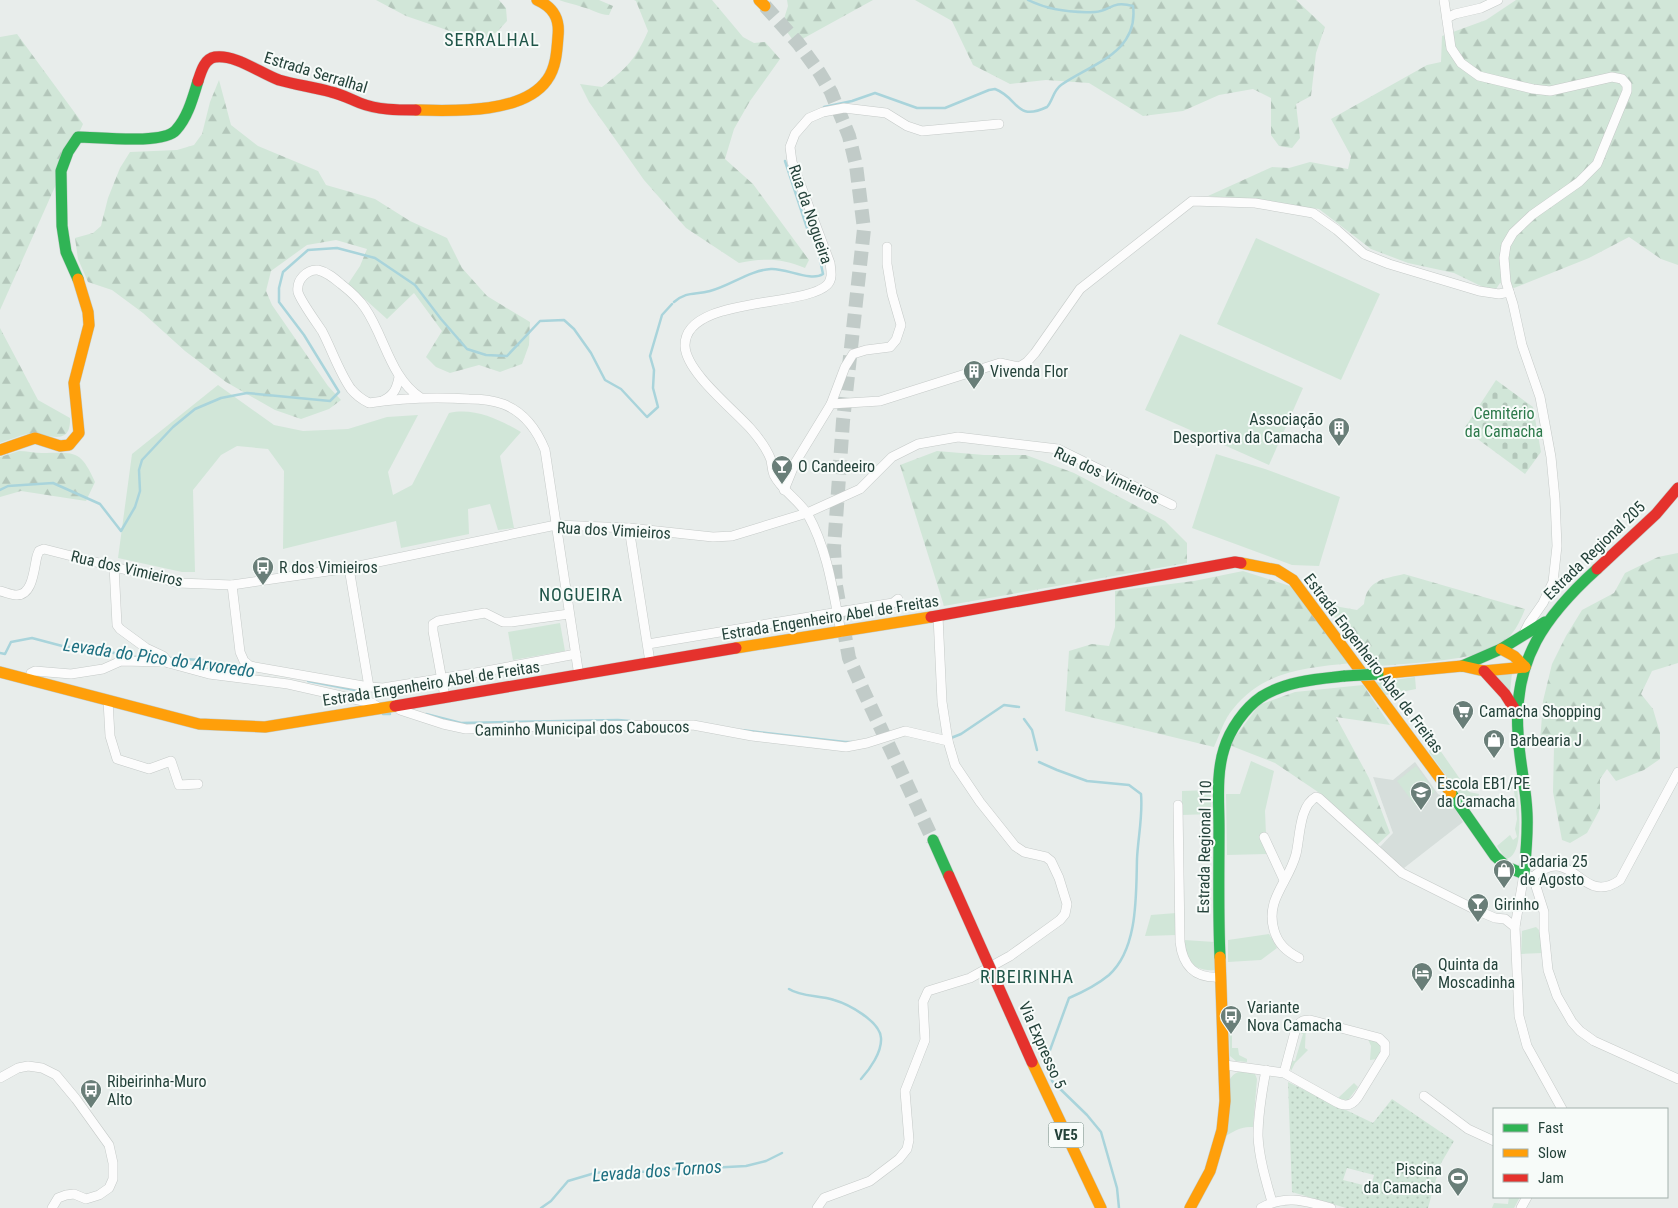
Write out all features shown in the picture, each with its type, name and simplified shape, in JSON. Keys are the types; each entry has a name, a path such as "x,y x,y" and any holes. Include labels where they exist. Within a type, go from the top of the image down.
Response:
{"main road":[{"name":"Estrada Serralhal","path":"0,450 35,438 60,446 69,444 79,433 74,383 89,324 88,312 76,273 66,252 62,226 61,171 68,152 78,137 156,139 171,135 178,128 188,111 204,65 214,57 227,58 279,80 341,94 363,104 398,110 462,110 498,107 537,91 550,76 555,62 559,20 545,3 538,0"},
{"name":"Estrada Regional 205","path":"1528,876 1527,805 1522,773 1517,713 1518,691 1525,667 1539,633 1564,600 1656,515 1678,488"},
{"name":"Estrada Engenheiro Abel de Freitas","path":"0,672 199,724 265,727 938,616 1235,562 1277,570 1293,580 1475,826 1495,857 1511,871 1528,876"},
{"name":"Estrada Regional 110","path":"1190,1208 1210,1171 1222,1130 1225,1101 1218,857 1222,755 1232,732 1251,705 1276,688 1313,680 1345,676 1462,666 1497,651 1547,620"},
{"path":"1517,713 1506,694 1484,671 1497,651 1514,656 1525,667"},
{"name":"Estrada Regional 110","path":"1462,666 1484,671 1525,667"},
{"name":"Via Expresso 5","path":"933,840 1052,1106 1101,1208"}],"street":[{"path":"1444,0 1449,41 1461,63 1479,76 1533,89 1550,91 1612,77 1622,79 1627,85 1628,92 1597,164 1579,182 1532,215 1513,233 1506,245 1504,258 1509,292 1522,345 1540,397 1551,458 1555,499 1557,546 1553,582 1523,636"},
{"path":"1447,18 1455,14 1481,8 1498,0"},
{"name":"Rua da Nogueira","path":"841,632 826,561 807,513 784,490 774,474 766,451 752,430 697,374 685,346 689,332 694,326 715,314 745,305 804,294 822,288 830,281 832,272 830,263 792,162 790,147 794,134 803,123 816,114 844,108 886,113 907,126 922,131 999,124"},
{"path":"831,404 880,401 1000,363 1019,367 1027,362 1035,353 1080,290 1192,201 1255,204 1313,213 1337,230 1364,254 1390,264 1479,290 1499,294 1509,292"},
{"path":"784,490 795,463 831,404 852,354 890,347 896,340 901,325 892,294 887,264 887,247"},
{"path":"420,398 410,391 399,376 365,308 352,293 333,276 322,271 314,270 302,277 298,293 321,331 352,390 369,403 420,398 484,400 502,403 528,420 539,434 545,450 579,676"},
{"path":"381,401 391,397 399,376"},
{"name":"Rua dos Vimieiros","path":"0,591 16,595 23,594 28,590 37,556 39,551 44,549 178,582 232,585 348,568 556,525 629,528 713,537 732,536 807,513 860,489 892,457 918,444 958,437 1058,449 1172,505"},
{"path":"629,528 650,662"},
{"path":"114,566 117,625 146,648 166,659 209,674 288,684 372,703 380,708"},
{"path":"348,568 370,687"},
{"path":"232,585 240,652 244,661 250,666 383,688 576,654"},
{"path":"648,644 893,604 898,599"},
{"path":"445,697 433,624 438,621 485,613 503,622 569,614"},
{"path":"817,1208 824,1198 870,1181 900,1159 907,1149 909,1135 905,1091 925,1040 923,1002 928,991 970,978 1010,956 1060,920 1065,914 1067,904 1059,878 1051,861 1046,857 1024,852 1015,846 955,765 948,741 942,702 938,616"},
{"path":"30,679 31,673 35,671 71,674 86,673 103,669 121,661 166,659"},
{"path":"108,701 110,736 117,759 149,769 170,761 179,785 198,784"},
{"name":"Caminho Municipal dos Caboucos","path":"399,705 400,710 443,724 466,729 550,726 693,725 752,736 846,747 906,731 948,741"},
{"path":"1528,876 1543,869 1556,866 1571,870 1596,888 1605,888 1620,880 1678,772"},
{"path":"1299,958 1284,949 1277,939 1272,923 1272,909 1284,880 1291,870 1302,818 1314,798 1319,798 1402,873 1476,910 1495,918 1505,919 1515,927"},
{"path":"1178,805 1180,942 1182,956 1186,964 1200,974 1210,978 1222,977"},
{"path":"1264,837 1284,880"},
{"path":"1528,876 1515,927 1517,1001 1522,1030 1530,1052 1562,1108"},
{"path":"1528,876 1544,912 1548,970 1558,996 1572,1022 1580,1031 1594,1040 1678,1079"},
{"path":"1225,1065 1284,1073 1336,1102 1347,1105 1354,1102 1385,1053 1385,1044 1379,1038 1310,1020 1303,1020 1299,1022 1296,1028 1284,1073"},
{"path":"0,1078 18,1068 28,1066 42,1068 56,1075 109,1145 113,1163 113,1179 109,1188 99,1196 86,1198 74,1194 66,1195 58,1198 52,1208"},
{"path":"1266,1070 1261,1096 1258,1137 1272,1202"},
{"path":"1424,1096 1468,1129 1493,1141"},
{"path":"1261,1208 1283,1199 1331,1208"}],"shaded area":[{"name":"Escola EB1/PE da Camacha","path":"1415,762 1438,794 1450,801 1463,822 1404,868 1379,848 1393,833 1373,777 1393,780"}],"green space":[{"path":"376,0 499,0 506,8 507,21 497,32 479,41 406,16"},
{"path":"559,0 599,0 613,6 609,15 605,15"},
{"path":"634,0 712,0 743,37 754,43 765,42 780,59 750,101 734,129 725,159 753,184 809,260 805,268 788,262 772,260 739,263 686,228 644,180 589,102 580,84 602,87 610,81 624,69 634,56 648,31"},
{"path":"787,0 873,0 795,43 782,25 788,6"},
{"path":"915,0 1296,0 1325,27 1316,53 1311,96 1296,104 1300,138 1292,148 1279,146 1271,135 1271,98 1253,89 1219,95 1183,111 1143,116 1089,83 1046,80 1010,84 973,65 952,21"},
{"path":"1516,0 1678,0 1678,265 1661,259 1629,237 1589,258 1514,288 1500,283 1496,289 1487,289 1454,273 1408,263 1371,249 1319,209 1208,196 1272,167 1289,168 1310,162 1348,169 1351,156 1331,119 1427,65 1441,62 1442,36 1486,20"},
{"path":"17,34 83,124 0,310 0,37"},
{"path":"219,80 231,125 258,146 318,171 326,185 375,199 410,221 447,238 462,268 487,296 530,322 529,345 522,364 500,372 479,365 450,373 436,367 426,357 442,331 414,293 387,319 348,284 360,266 367,249 336,240 307,245 271,271 266,291 272,305 328,386 341,400 329,409 301,419 275,410 226,382 185,351 143,313 112,290 88,282 78,259 75,238 93,233 101,226 108,198 120,168 130,152 177,150 194,145 202,134 210,102"},
{"path":"1256,238 1380,294 1341,380 1217,324"},
{"path":"0,328 38,400 70,418 66,434 56,437 27,434 0,443"},
{"path":"1180,334 1303,388 1269,465 1145,410"},
{"name":"Cemitério da Camacha","path":"1496,380 1533,407 1541,452 1525,474 1464,429"},
{"path":"218,385 274,425 303,431 348,429 387,417 418,415 388,472 393,495 412,485 449,413 478,413 505,423 521,432 500,456 514,528 498,530 490,504 468,509 469,534 401,548 396,521 283,549 284,471 268,449 237,446 221,455 193,490 195,572 182,572 118,558 132,454"},
{"path":"19,451 69,453 80,458 90,471 95,482 86,501 21,491 0,497 0,457"},
{"path":"937,451 984,455 1026,455 1074,473 1165,521 1187,543 1187,563 944,606 900,465"},
{"path":"1216,454 1265,469 1340,497 1319,566 1292,565 1192,528"},
{"path":"1678,553 1678,663 1652,671 1641,694 1653,709 1660,733 1660,759 1644,770 1616,781 1607,769 1600,779 1600,809 1587,833 1570,843 1562,840 1553,792 1554,747 1540,743 1543,701 1552,664 1582,610 1614,593 1625,573 1658,557"},
{"path":"1243,571 1290,586 1351,663 1302,669 1287,673 1258,686 1245,696 1230,713 1214,747 1065,711 1069,651 1092,644 1109,646 1115,627 1115,591 1194,581"},
{"path":"1404,574 1525,609 1513,633 1501,644 1490,650 1460,658 1379,666 1318,599 1340,607 1357,610 1364,604 1372,585 1383,579"},
{"path":"560,623 565,651 513,660 508,632"},
{"path":"1512,673 1510,692 1494,675"},
{"path":"1415,677 1416,689 1381,696 1372,683"},
{"path":"1363,685 1390,725 1336,717 1369,778 1390,833 1377,845 1321,794 1275,763 1229,745 1259,705 1295,692"},
{"path":"1435,743 1469,792 1479,794 1477,801 1468,806 1429,752 1430,745"},
{"path":"1251,761 1274,771 1265,811 1266,834 1262,836 1267,854 1227,855 1226,794 1240,794"},
{"path":"1416,766 1435,792 1416,806 1397,781"},
{"path":"1517,786 1519,839 1512,855 1506,859 1497,846 1510,835 1513,840 1517,837 1514,790 1511,787"},
{"path":"1211,790 1211,814 1182,815 1182,791"},
{"path":"1176,913 1176,935 1145,936 1151,915"},
{"path":"1536,927 1540,931 1543,953 1521,954 1522,931"},
{"path":"1269,934 1277,948 1261,960 1228,962 1228,940"},
{"path":"1184,940 1215,942 1216,969 1205,970 1189,963 1185,956"},
{"path":"1306,1022 1305,1048 1308,1050 1295,1063 1291,1071 1289,1060 1295,1061 1303,1034 1298,1032 1300,1026"},
{"path":"1229,1032 1232,1032 1232,1048 1238,1048 1239,1055 1247,1059 1247,1062 1236,1061 1230,1056"},
{"path":"1368,1039 1378,1042 1381,1047 1381,1052 1377,1059 1370,1060 1371,1046"},
{"path":"1251,1071 1257,1079 1253,1127 1240,1128 1222,1138 1229,1081 1238,1072"},
{"path":"1288,1082 1373,1123 1392,1099 1454,1141 1440,1165 1428,1208 1346,1208 1292,1192","holes":["1347,1168 1374,1175 1371,1187 1343,1180"]},
{"path":"1354,1083 1358,1087 1348,1100 1337,1099"},
{"path":"1509,1198 1519,1198 1514,1208 1492,1208 1494,1203 1508,1204"}],"waterway":[{"name":"Levada dos Tornos","path":"824,107 852,101 875,93 917,108 945,108 995,89 1003,93 1023,110 1029,112 1037,111 1047,107 1056,90 1061,85 1099,63 1121,46 1133,22 1133,6 1126,4 1116,5 1095,12 1078,12 1060,10 1028,0"},
{"name":"Levada dos Tornos","path":"674,302 683,296 718,289 763,270 777,269 805,276 823,274 818,250 807,228 785,161"},
{"path":"0,490 8,486 53,483 100,504 121,531 135,507 140,491 139,470 142,460 173,427 195,409 221,398 247,393 330,401 339,392 304,335 279,302 279,288 283,272 308,250 337,248 375,258 415,285 467,349 486,355 507,356 540,321 564,320 574,329 591,353 605,380 621,389 647,417 658,407 653,388 654,370 650,356 662,315 672,304"},
{"name":"Levada do Pico do Arvoredo","path":"0,653 5,654 11,642 32,638 66,647 93,646 123,656 139,657"},
{"name":"Levada do Pico do Arvoredo","path":"170,658 200,660 249,669"},
{"name":"Levada do Pico do Arvoredo","path":"308,681 355,690"},
{"name":"Levada do Pico do Arvoredo","path":"951,738 961,734 1004,705 1019,707"},
{"name":"Levada do Pico do Arvoredo","path":"383,714 390,714"},
{"name":"Levada do Pico do Arvoredo","path":"426,714 461,723 630,721"},
{"name":"Levada do Pico do Arvoredo","path":"1024,719 1032,730 1037,750"},
{"name":"Levada do Pico do Arvoredo","path":"741,730 852,742"},
{"name":"Levada do Pico do Arvoredo","path":"1039,762 1087,781 1129,785 1141,794 1135,905 1130,937 1118,964 1109,975 1090,988 1069,998 1046,1061 1052,1081 1087,1115 1101,1132 1117,1188 1119,1208"},
{"name":"Levada dos Tornos","path":"789,989 794,992 829,998 840,1002 855,1009 875,1025 881,1038 880,1049 872,1065 861,1079"},
{"name":"Levada dos Tornos","path":"541,1208 551,1201 568,1181 595,1173 614,1171 654,1172 698,1165 709,1168 746,1166 766,1161 782,1153"}],"tunnel":[{"path":"765,6 798,43 831,92 849,136 856,165 864,229 843,421 834,548 836,586 849,658 933,840"}],"traffic: fast":[{"path":"78,279 66,252 62,226 61,171 68,152 78,137 145,139 169,135 176,130 184,119 198,81"},
{"path":"1451,793 1495,856 1507,867 1524,874 1527,821 1518,733 1518,707 1521,683 1527,661 1536,641 1548,622 1562,604 1597,569"},
{"path":"1462,666 1501,649 1545,622"},
{"path":"1345,676 1378,674"},
{"path":"1220,957 1218,788 1221,759 1227,741 1244,713 1261,697 1291,684 1345,676"},
{"path":"933,840 949,876"}],"traffic: slow":[{"path":"416,110 449,111 487,108 505,105 522,99 536,91 547,80 554,65 558,30 554,14 547,6 537,0"},
{"path":"759,0 765,6"},
{"path":"0,450 35,438 60,446 69,445 79,433 74,383 89,325 88,312 78,279"},
{"path":"1241,563 1277,570 1293,580 1451,793"},
{"path":"736,648 931,617"},
{"path":"1501,649 1514,656 1525,667"},
{"path":"1378,674 1462,666 1484,671 1525,667"},
{"path":"0,672 199,724 265,727 395,706"},
{"path":"1190,1208 1210,1171 1222,1130 1225,1101 1220,957"},
{"path":"1032,1062 1101,1208"}],"traffic: jam":[{"path":"198,81 208,60 215,57 231,58 279,80 335,93 374,107 416,110"},
{"path":"1597,569 1656,514 1678,488"},
{"path":"931,617 1235,562 1241,563"},
{"path":"395,706 736,648"},
{"path":"1484,671 1505,694 1517,713"},
{"path":"949,876 1032,1062"}],"place":[{"name":"Vivenda Flor","path":"974,390"},
{"name":"Associação Desportiva da Camacha","path":"1339,447"},
{"name":"O Candeeiro","path":"782,485"},
{"name":"R dos Vimieiros","path":"263,586"},
{"name":"Camacha Shopping","path":"1463,730"},
{"name":"Barbearia J","path":"1494,759"},
{"name":"Escola EB1/PE da Camacha","path":"1421,811"},
{"name":"Padaria 25 de Agosto","path":"1504,889"},
{"name":"Girinho","path":"1478,923"},
{"name":"Quinta da Moscadinha","path":"1422,992"},
{"name":"Variante Nova Camacha","path":"1231,1035"},
{"name":"Ribeirinha-Muro Alto","path":"91,1109"},
{"name":"Piscina da Camacha","path":"1458,1197"}],"district":[{"name":"SERRALHAL","path":"492,40"},
{"name":"NOGUEIRA","path":"581,595"},
{"name":"RIBEIRINHA","path":"1027,977"}]}
